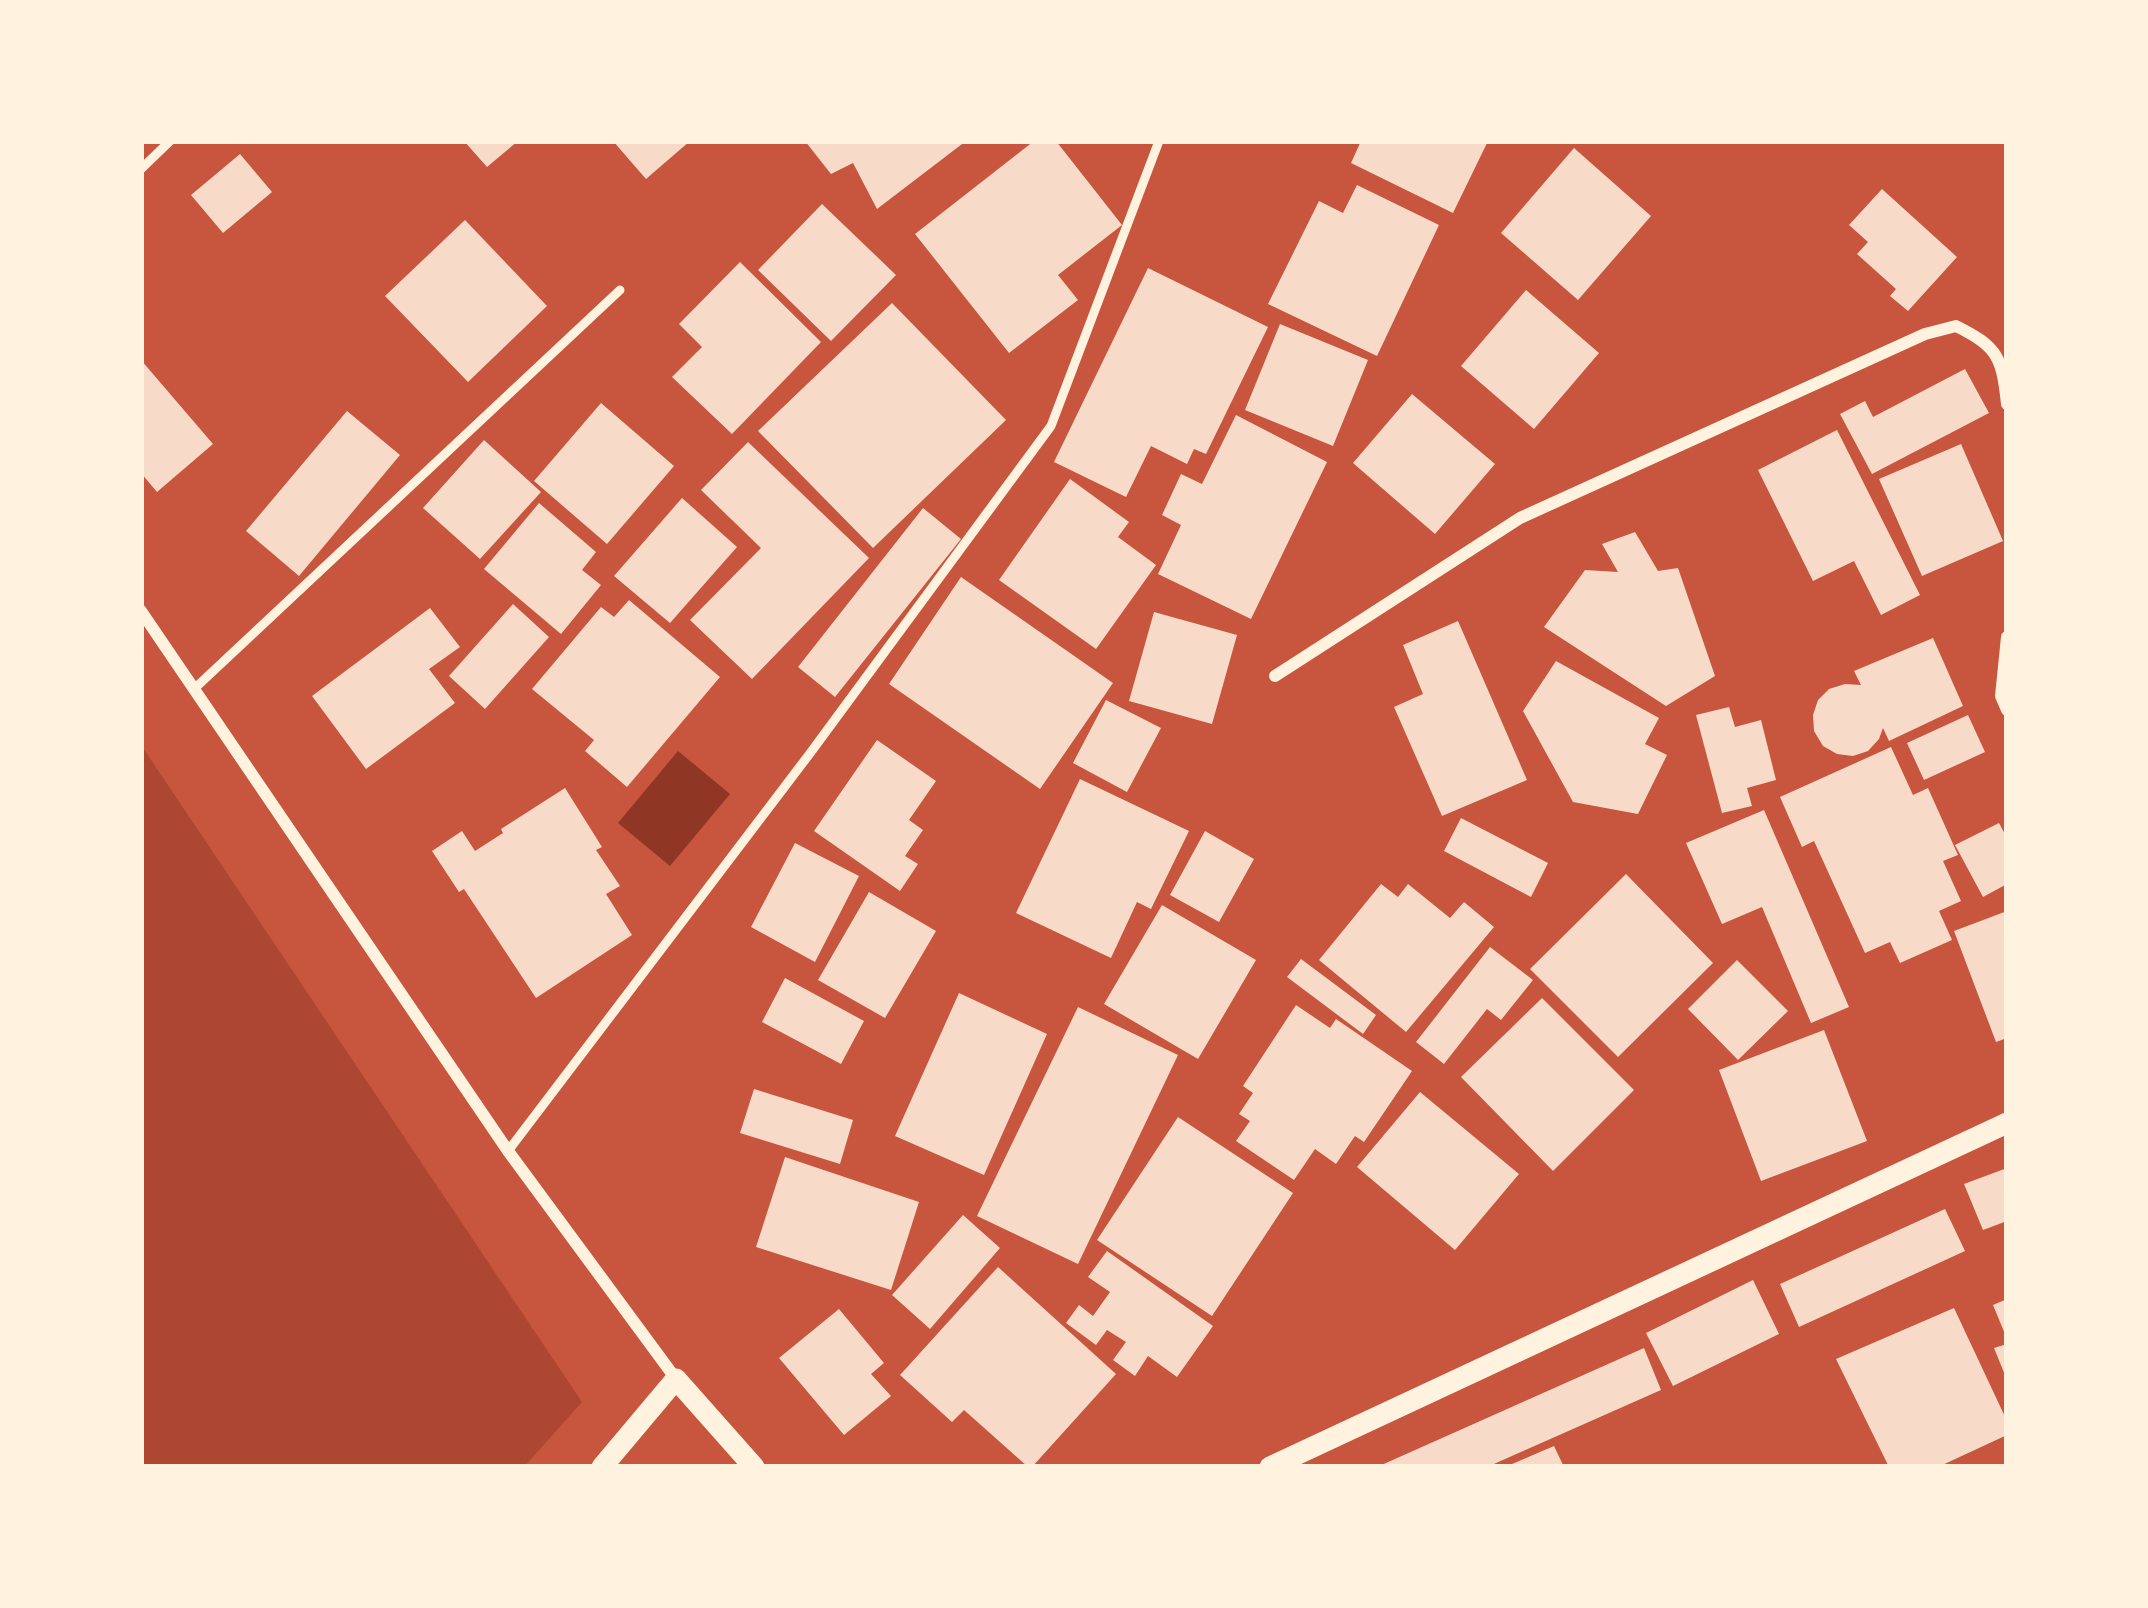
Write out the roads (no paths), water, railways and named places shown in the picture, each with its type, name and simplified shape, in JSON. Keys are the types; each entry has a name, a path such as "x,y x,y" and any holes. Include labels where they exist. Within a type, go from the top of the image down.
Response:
{"street":[{"path":"1275,676 1520,518 1925,334 1956,326 1981,338 1998,355 2007,404"},
{"path":"141,611 508,1151 676,1379 754,1467"},
{"path":"2007,638 2001,696 2007,710"},
{"path":"1270,1467 2007,1123"},
{"path":"602,1467 676,1379"}],"lane":[{"path":"141,169 170,141"},
{"path":"508,1151 1051,426 1159,141"},
{"path":"194,689 620,290"}]}
